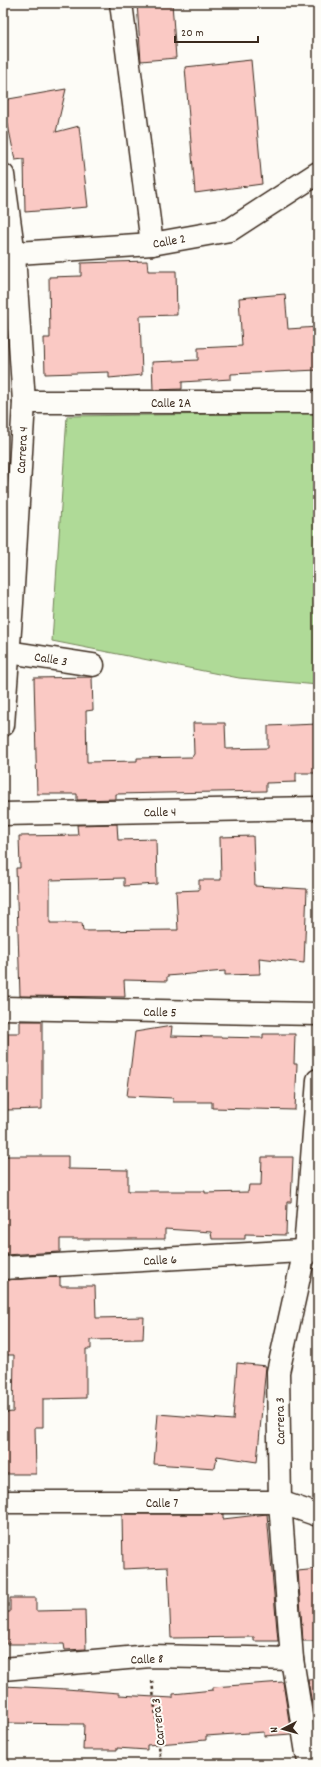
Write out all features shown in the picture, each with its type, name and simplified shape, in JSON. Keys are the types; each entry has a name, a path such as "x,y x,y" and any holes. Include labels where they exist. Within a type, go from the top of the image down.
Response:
{"street":[{"path":"121,3 152,244"},
{"name":"Calle 2","path":"8,254 152,244 230,230 318,173"},
{"name":"Carrera 4","path":"3,175 8,254 24,402 8,573 8,652 3,725"},
{"name":"Calle 2A","path":"24,402 318,402"},
{"name":"Calle 3","path":"8,652 93,665"},
{"name":"Calle 4","path":"3,814 318,808"},
{"name":"Calle 5","path":"3,1008 318,1014"},
{"name":"Carrera 3","path":"312,1758 292,1659 280,1502 278,1372 311,1250 318,1080"},
{"name":"Calle 6","path":"3,1268 311,1250"},
{"name":"Calle 7","path":"3,1502 280,1502 318,1515"},
{"name":"Calle 8","path":"3,1669 150,1656 292,1659"}],"path":[{"name":"Carrera 3","path":"150,1656 161,1764"}],"green space":[{"path":"318,413 318,685 239,678 52,641 67,416"}],"building":[{"path":"137,3 172,3 176,58 141,61"},
{"path":"251,60 262,184 195,193 185,67"},
{"path":"66,89 56,132 79,126 88,207 25,212 24,159 15,160 3,100"},
{"path":"147,261 148,271 176,271 177,315 140,316 142,375 109,378 109,372 45,374 44,338 50,338 49,277 81,276 81,263"},
{"path":"285,294 288,329 318,327 318,370 231,374 231,379 182,382 182,389 153,390 152,362 198,360 198,348 242,346 239,298"},
{"path":"92,677 93,710 86,711 87,762 137,761 137,758 192,757 194,754 193,723 225,723 226,749 268,748 268,726 318,724 318,773 296,773 296,782 266,783 266,791 116,794 116,799 77,800 77,794 37,794 34,678"},
{"path":"117,824 118,840 156,839 157,884 124,886 124,878 50,880 50,923 82,923 83,931 178,930 176,891 199,890 199,880 221,880 220,837 253,836 255,886 307,889 304,963 259,958 260,974 225,975 225,971 167,976 167,981 124,980 125,997 20,996 16,868 20,868 19,836 78,835 77,825"},
{"path":"20,1021 42,1021 42,1109 7,1110 8,1033 20,1033"},
{"path":"172,1026 171,1036 263,1038 263,1034 295,1034 294,1064 297,1064 295,1110 212,1108 212,1102 173,1102 173,1098 127,1096 135,1032"},
{"path":"4,1156 68,1156 68,1169 128,1170 128,1191 205,1191 205,1193 248,1192 249,1185 261,1185 262,1157 293,1157 291,1202 287,1202 286,1235 245,1234 245,1239 212,1239 211,1232 165,1229 165,1239 60,1239 60,1252 3,1255"},
{"path":"60,1277 60,1286 95,1286 96,1318 144,1317 143,1339 91,1340 91,1349 86,1349 86,1398 43,1399 43,1427 35,1427 36,1474 3,1474 3,1413 13,1412 14,1355 3,1355 3,1280"},
{"path":"237,1363 266,1366 257,1462 217,1456 215,1468 154,1464 158,1414 233,1420"},
{"path":"122,1514 223,1514 223,1519 267,1514 278,1641 254,1641 254,1637 171,1638 168,1567 123,1569"},
{"path":"318,1569 318,1641 303,1641 298,1571"},
{"path":"10,1598 36,1598 36,1611 85,1610 86,1649 65,1650 64,1644 6,1644 5,1612 10,1612"},
{"path":"318,1679 318,1716 314,1716 308,1680"},
{"path":"283,1682 291,1734 264,1736 264,1732 206,1736 206,1740 147,1745 147,1750 117,1748 117,1750 83,1750 84,1724 3,1723 3,1686 66,1689 119,1693 119,1695 173,1698 173,1694 213,1690 213,1687"}]}
